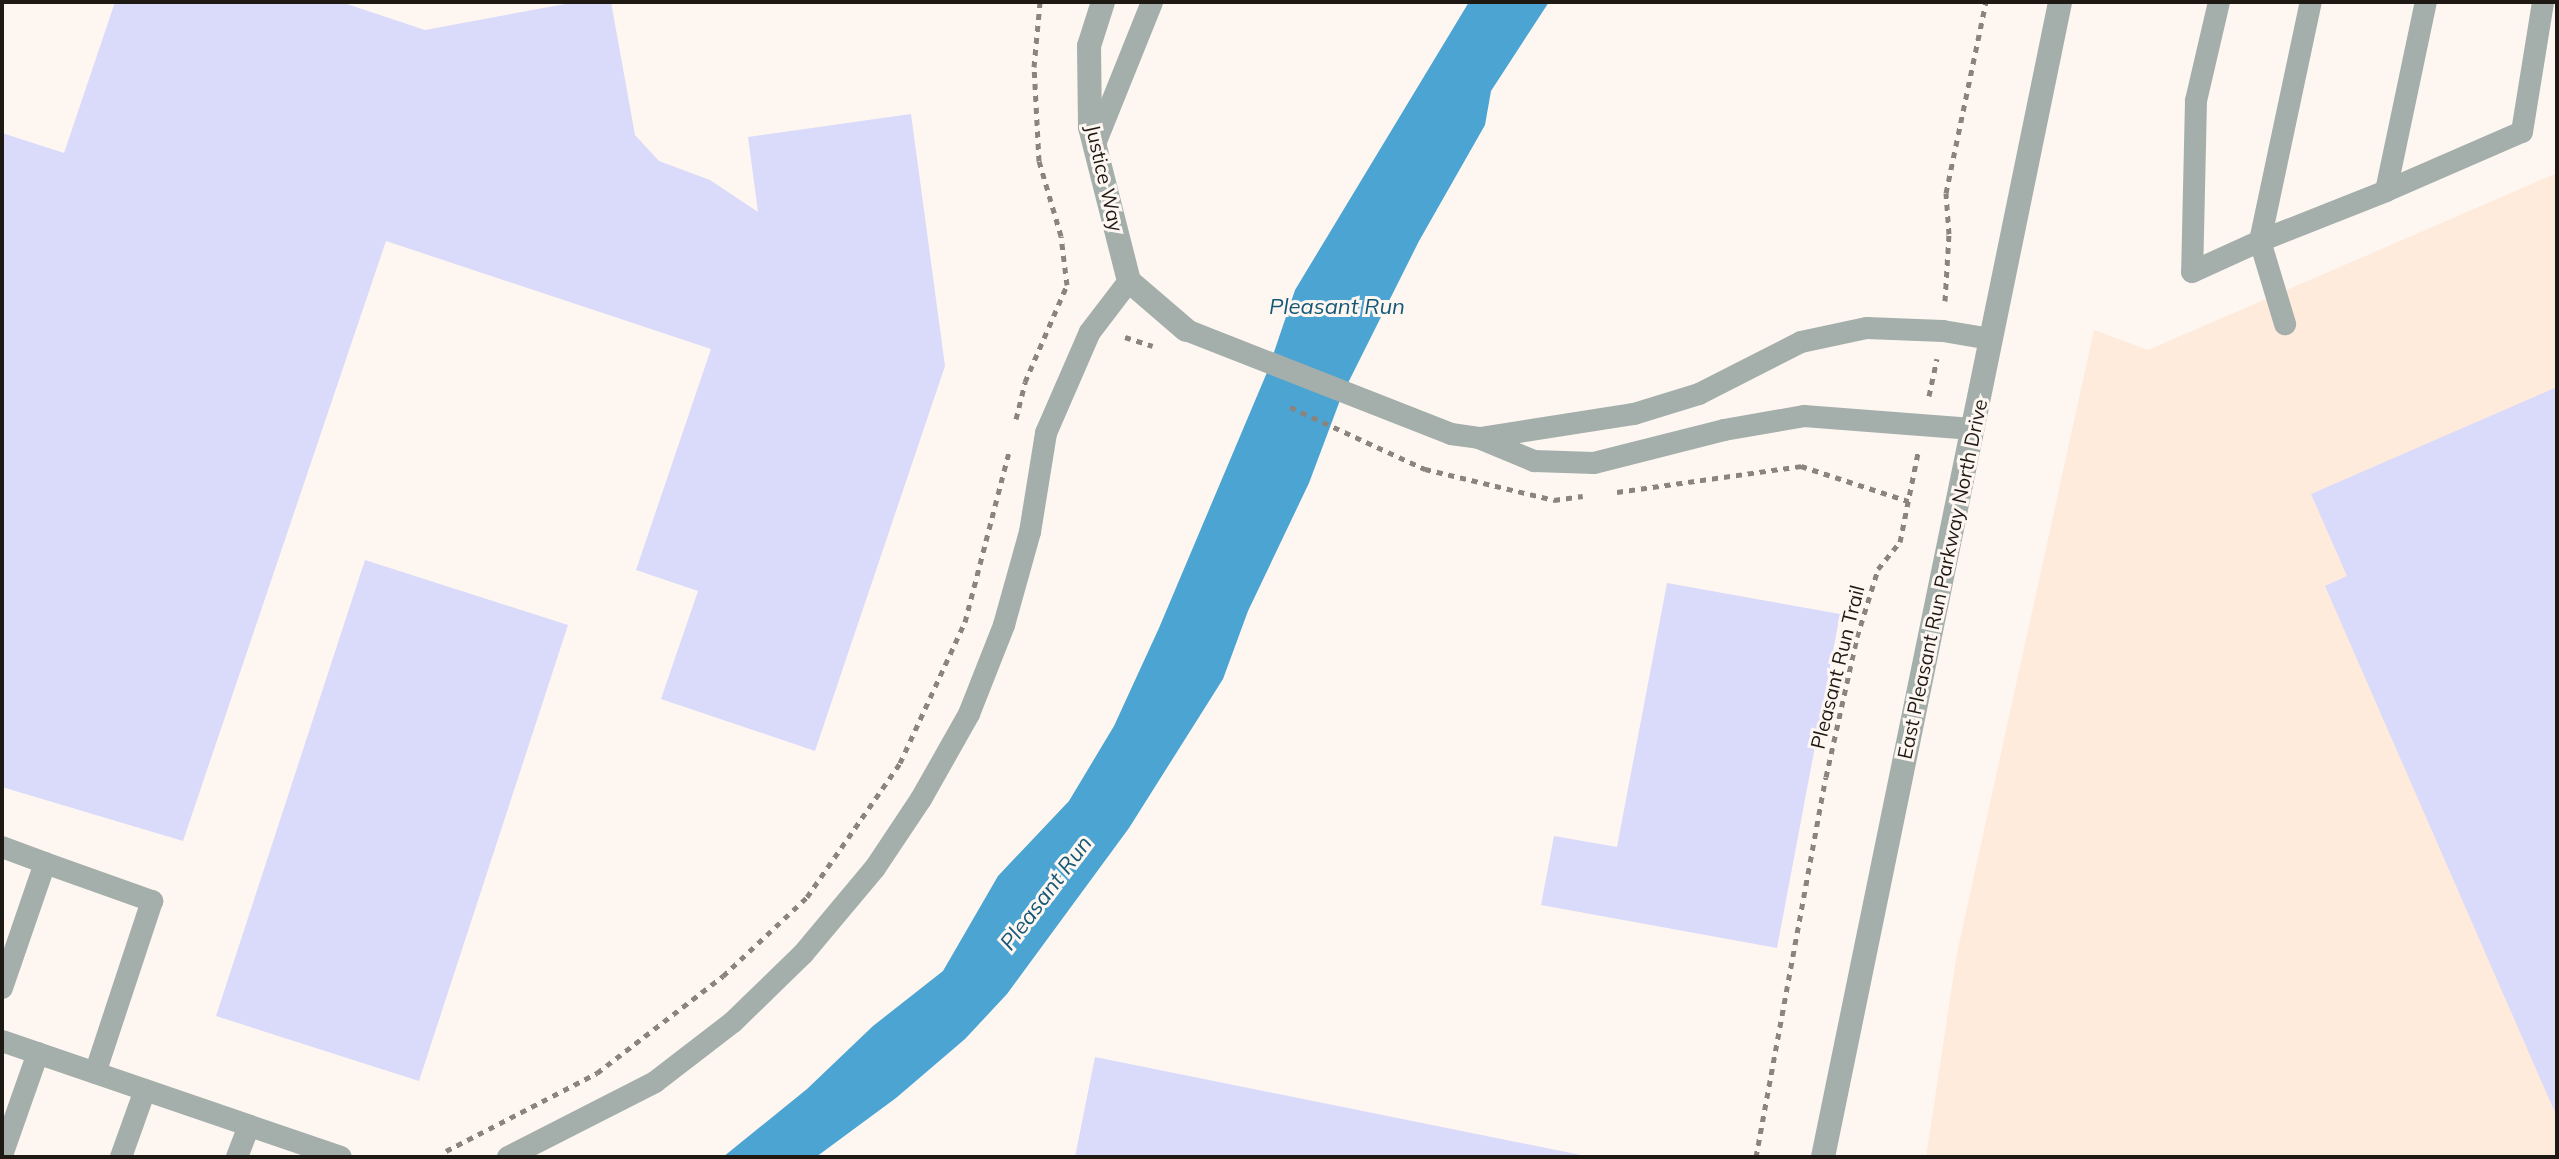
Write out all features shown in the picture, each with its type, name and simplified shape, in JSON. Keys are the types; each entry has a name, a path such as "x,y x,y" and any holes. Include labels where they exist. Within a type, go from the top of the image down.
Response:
{"street":[{"name":"Justice Way","path":"1103,2 1089,46 1090,127 1129,281"},
{"name":"East Pleasant Run Parkway North Drive","path":"1823,1157 2060,2"},
{"path":"1129,281 1186,330"}],"lane":[{"path":"1095,144 1152,2"},
{"path":"2219,2 2196,101 2192,272 2522,132 2543,2"},
{"path":"2285,324 2260,241 2311,2"},
{"path":"2386,191 2426,2"},
{"path":"508,1157 655,1082 733,1022 803,954 875,868 921,799 969,714 1004,625 1030,532 1046,433 1090,332 1129,281"},
{"path":"1479,438 1634,414 1699,394 1801,342 1867,328 1943,331 1991,339"},
{"path":"1186,330 1451,434 1479,438 1534,461 1594,463 1724,430 1804,416 1972,429"},
{"path":"2,847 152,901 95,1073"},
{"path":"2,988 45,863"},
{"path":"2,1041 341,1157"},
{"path":"2,1155 38,1053"},
{"path":"121,1157 145,1090"},
{"path":"237,1157 249,1126"}],"path":[{"path":"1014,428 1025,382 1067,285 1061,236 1039,161 1034,67 1040,2"},
{"name":"Pleasant Run Trail","path":"1756,1157 1826,777 1857,637 1878,569 1900,542 1943,331 1949,234 1946,193 1986,2"},
{"path":"1125,337 1163,349"},
{"path":"1285,405 1425,469 1554,500 1597,494"},
{"path":"446,1151 597,1073 723,976 807,897 900,763 959,636 1011,444"},
{"path":"1612,492 1801,466 1908,501"}],"shaded area":[{"path":"2557,173 2557,1157 1926,1157 1957,953 2094,330 2148,350"}],"water":[{"name":"Pleasant Run","path":"1469,2 1549,2 1491,91 1485,125 1419,241 1342,395 1309,483 1248,611 1223,679 1129,828 1007,994 965,1039 896,1098 816,1157 723,1157 807,1089 873,1026 943,971 998,876 1069,801 1114,726 1159,628 1268,370 1295,290"}],"building":[{"path":"115,2 341,2 425,30 576,2 611,2 635,135 659,161 710,180 758,212 748,137 911,114 945,366 815,751 661,699 698,591 636,570 711,349 386,241 183,841 2,787 2,133 64,153"},
{"path":"2557,387 2557,1117 2325,586 2347,576 2311,494"},
{"path":"365,560 568,625 419,1081 216,1016"},
{"path":"1667,583 1840,614 1777,948 1541,905 1554,836 1617,847"},
{"path":"1095,1057 1586,1156 1075,1157"}]}
